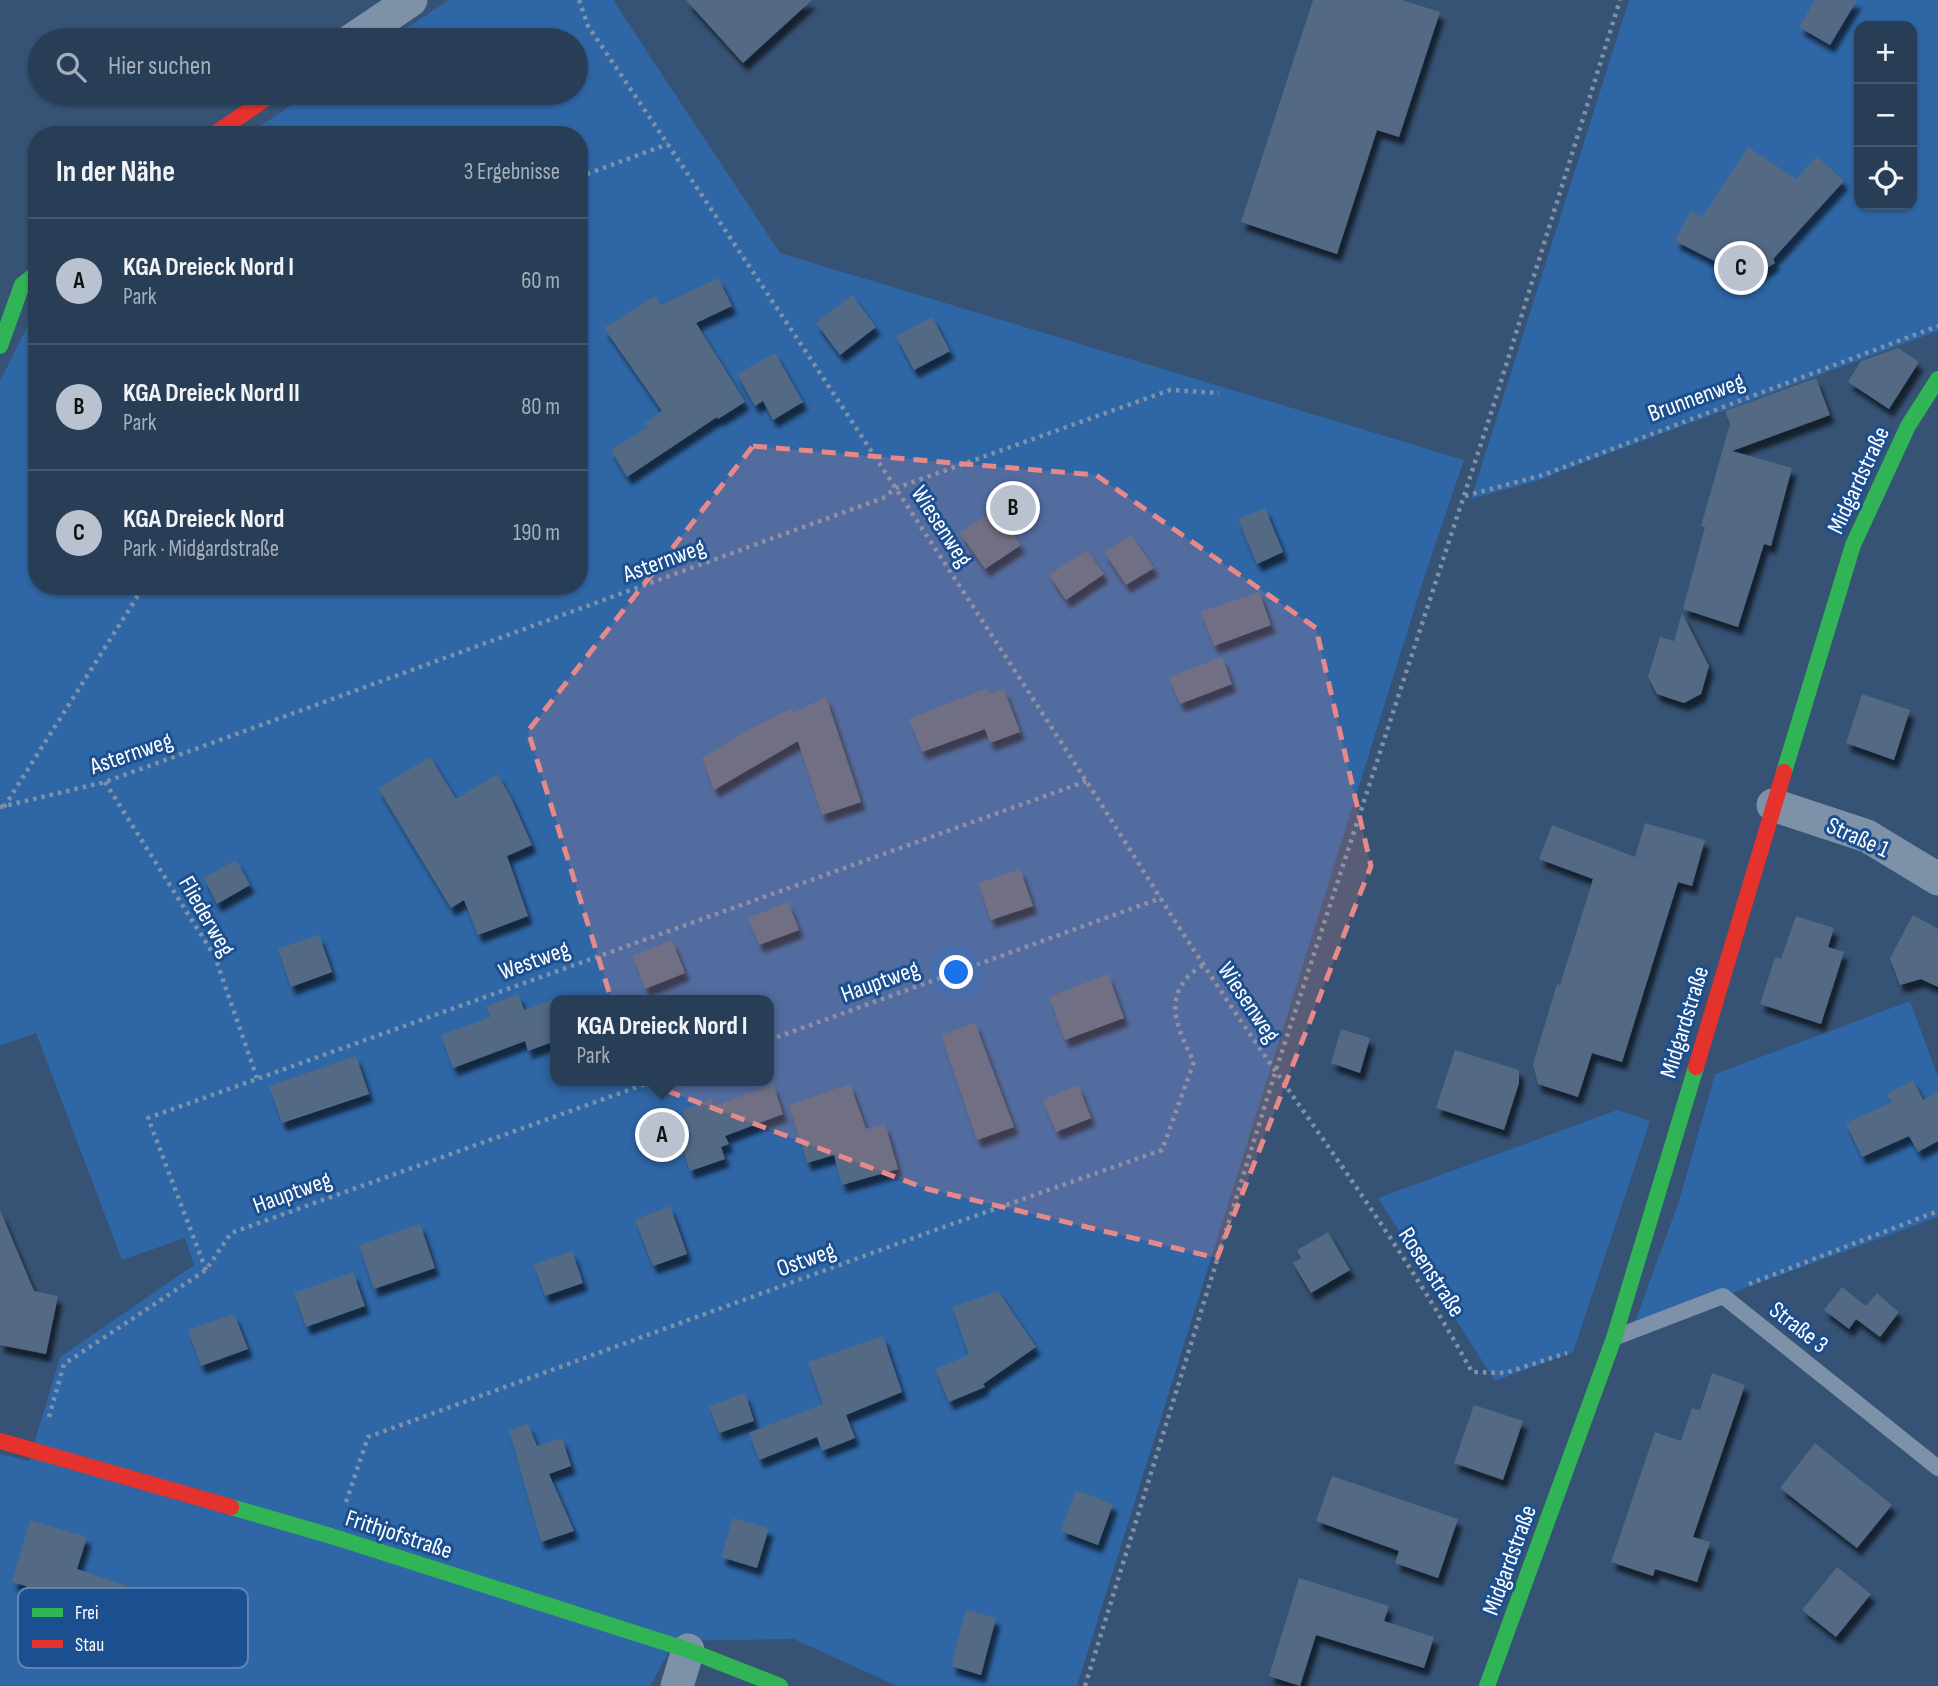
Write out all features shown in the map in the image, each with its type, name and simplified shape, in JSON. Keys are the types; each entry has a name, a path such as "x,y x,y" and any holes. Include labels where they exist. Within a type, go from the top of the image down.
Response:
{"street":[{"path":"370,28 411,0"},
{"path":"226,126 257,105"},
{"path":"0,346 22,285 28,280"},
{"name":"Midgardstraße","path":"1487,1686 1614,1338 1853,545 1908,426 1938,379"},
{"name":"Straße 1","path":"1773,805 1867,836 1938,879"},
{"name":"Frithjofstraße","path":"0,1441 334,1538 688,1650 780,1686"},
{"path":"677,1686 688,1650"}],"lane":[{"path":"1614,1338 1723,1296"},
{"name":"Straße 3","path":"1723,1296 1938,1468"}],"path":[{"name":"Wiesenweg","path":"579,0 588,26 896,488 1275,1073"},
{"path":"1085,1686 1275,1073 1493,407 1619,0"},
{"path":"588,174 667,144"},
{"name":"Brunnenweg","path":"1464,496 1543,475 1938,326"},
{"name":"Asternweg","path":"2,808 105,782 883,498 896,488 1170,390 1219,393"},
{"path":"2,808 138,595"},
{"name":"Westweg","path":"206,1270 148,1118 1087,781"},
{"name":"Fliederweg","path":"105,782 215,957 257,1079"},
{"name":"Hauptweg","path":"774,1038 1161,898"},
{"name":"Ostweg","path":"334,1538 368,1437 1162,1150 1194,1062 1177,1027 1174,1002 1185,979 1203,965"},
{"name":"Rosenstraße","path":"1275,1073 1335,1154 1448,1328 1472,1372 1505,1373 1614,1338"},
{"name":"Hauptweg","path":"38,1451 64,1364 206,1270 231,1233 640,1086"},
{"path":"1723,1296 1757,1280 1938,1212"}],"highlighted area":[{"path":"753,446 1096,475 1316,628 1371,866 1217,1258 927,1189 636,1079 528,731"}],"shaded area":[{"path":"449,0 613,0 780,253 1464,460 1426,572 1077,1686 897,1686 794,1639 675,1641 650,1686 0,1686 0,1454 29,1461 60,1357 194,1265 185,1238 122,1260 36,1033 0,1046 0,381 28,325 28,595 588,595 588,126 260,126 291,105 588,105 588,28 406,28"},
{"path":"1629,0 1938,0 1938,331 1544,479 1471,499"},
{"path":"1910,1001 1938,1077 1938,1217 1632,1330 1679,1201 1715,1074"},
{"path":"1617,1110 1650,1121 1573,1352 1495,1381 1378,1198"}],"building":[{"path":"686,0 812,0 743,63"},
{"path":"1313,0 1402,0 1440,12 1399,137 1377,130 1337,254 1241,222"},
{"path":"1815,0 1857,0 1830,45 1799,27"},
{"path":"1748,147 1796,179 1817,156 1844,181 1773,259 1775,263 1750,279 1675,241 1690,211 1702,217"},
{"path":"718,278 732,306 696,323 745,402 718,419 717,417 627,477 611,450 648,427 645,423 662,411 604,328 655,296 661,305"},
{"path":"852,295 876,327 840,355 816,323"},
{"path":"932,317 950,351 914,370 896,336"},
{"path":"1898,348 1919,362 1889,409 1848,382 1861,361"},
{"path":"775,353 803,402 773,420 763,401 755,406 737,374"},
{"path":"1816,378 1830,415 1732,451 1792,468 1771,546 1764,544 1738,627 1683,609 1705,527 1701,526 1730,424 1725,411"},
{"path":"1265,508 1283,552 1257,564 1238,519"},
{"path":"996,509 1021,545 985,569 960,533"},
{"path":"1131,535 1154,568 1126,585 1104,552"},
{"path":"1087,550 1104,574 1066,600 1049,575"},
{"path":"1259,592 1271,625 1214,646 1201,612"},
{"path":"1682,613 1709,666 1701,694 1684,703 1657,694 1648,677 1660,637 1674,641"},
{"path":"1222,657 1232,684 1180,704 1169,677"},
{"path":"987,688 990,694 1004,689 1020,732 990,743 985,729 922,752 909,719"},
{"path":"1862,694 1910,710 1894,760 1846,743"},
{"path":"826,697 861,802 822,815 798,741 714,790 702,758 791,708 793,713"},
{"path":"430,757 456,799 497,774 532,845 507,856 528,916 478,935 464,900 451,908 378,788"},
{"path":"1645,823 1705,840 1692,886 1678,882 1622,1062 1592,1053 1578,1097 1538,1084 1533,1064 1593,879 1539,859 1552,825 1635,857"},
{"path":"236,860 250,885 217,904 204,878"},
{"path":"1020,869 1033,906 991,920 978,883"},
{"path":"788,902 799,930 759,945 748,918"},
{"path":"1913,915 1938,929 1938,987 1921,979 1900,985 1890,958"},
{"path":"1796,916 1834,928 1828,947 1844,952 1821,1024 1760,1004 1775,957 1781,959"},
{"path":"319,935 332,972 291,987 278,949"},
{"path":"672,940 685,973 645,989 633,956"},
{"path":"1108,974 1124,1018 1065,1040 1049,997"},
{"path":"518,994 524,1010 550,1001 550,1043 528,1051 525,1041 453,1068 441,1035 490,1017 486,1006"},
{"path":"975,1023 1014,1127 977,1140 941,1035"},
{"path":"1341,1029 1370,1038 1360,1073 1331,1063"},
{"path":"1455,1050 1519,1070 1519,1083 1504,1130 1436,1108"},
{"path":"356,1056 369,1094 282,1123 269,1086"},
{"path":"1913,1080 1923,1100 1938,1092 1938,1141 1918,1152 1909,1136 1862,1157 1846,1123 1892,1102 1887,1094"},
{"path":"850,1084 866,1129 885,1124 898,1169 842,1185 834,1155 807,1163 789,1105"},
{"path":"1078,1085 1091,1118 1056,1132 1043,1100"},
{"path":"774,1086 783,1114 725,1136 729,1144 721,1147 725,1159 690,1171 680,1140 691,1136 682,1110 712,1099 714,1106"},
{"path":"670,1206 687,1254 653,1266 635,1220"},
{"path":"0,1210 34,1291 58,1296 46,1354 0,1345"},
{"path":"420,1224 435,1268 374,1289 359,1245"},
{"path":"1328,1232 1350,1270 1311,1293 1293,1263 1301,1258 1297,1250"},
{"path":"572,1251 583,1283 545,1296 534,1264"},
{"path":"353,1272 365,1306 306,1327 294,1293"},
{"path":"1842,1287 1866,1306 1877,1293 1899,1312 1880,1337 1856,1319 1849,1329 1824,1310"},
{"path":"998,1291 1036,1347 983,1384 985,1387 949,1402 935,1369 969,1355 952,1307"},
{"path":"234,1314 248,1349 201,1366 188,1330"},
{"path":"883,1336 902,1392 846,1415 855,1438 822,1451 817,1437 759,1460 749,1433 823,1404 808,1362"},
{"path":"1712,1373 1745,1385 1693,1537 1710,1542 1697,1582 1655,1569 1653,1576 1611,1562 1655,1432 1681,1441 1692,1408 1700,1410"},
{"path":"745,1393 754,1421 719,1433 709,1406"},
{"path":"1474,1405 1523,1421 1503,1480 1454,1463"},
{"path":"528,1424 537,1446 562,1438 571,1466 549,1474 574,1531 541,1542 509,1430"},
{"path":"1815,1443 1892,1505 1857,1548 1780,1488"},
{"path":"1332,1476 1458,1519 1438,1578 1395,1563 1399,1551 1316,1521"},
{"path":"1076,1490 1113,1504 1098,1545 1061,1531"},
{"path":"733,1518 769,1528 757,1568 721,1557"},
{"path":"30,1520 87,1537 77,1569 134,1588 27,1588 12,1582"},
{"path":"1837,1567 1871,1594 1836,1637 1802,1610"},
{"path":"1299,1578 1389,1606 1384,1621 1434,1637 1424,1668 1316,1635 1300,1686 1269,1676"},
{"path":"966,1610 996,1618 981,1675 951,1666"}],"traffic: fast":[{"path":"0,346 22,285 28,280"},
{"path":"1784,772 1853,545 1908,426 1938,379"},
{"path":"1487,1686 1614,1338 1696,1067"},
{"path":"231,1507 331,1536 688,1650 780,1686"}],"traffic: jam":[{"path":"226,126 257,105"},
{"path":"1696,1067 1784,772"},
{"path":"0,1441 231,1507"}],"place":[{"name":"KGA Dreieck Nord","path":"1741,268"},
{"name":"KGA Dreieck Nord II","path":"1013,508"},
{"name":"KGA Dreieck Nord I","path":"662,1135"}]}
